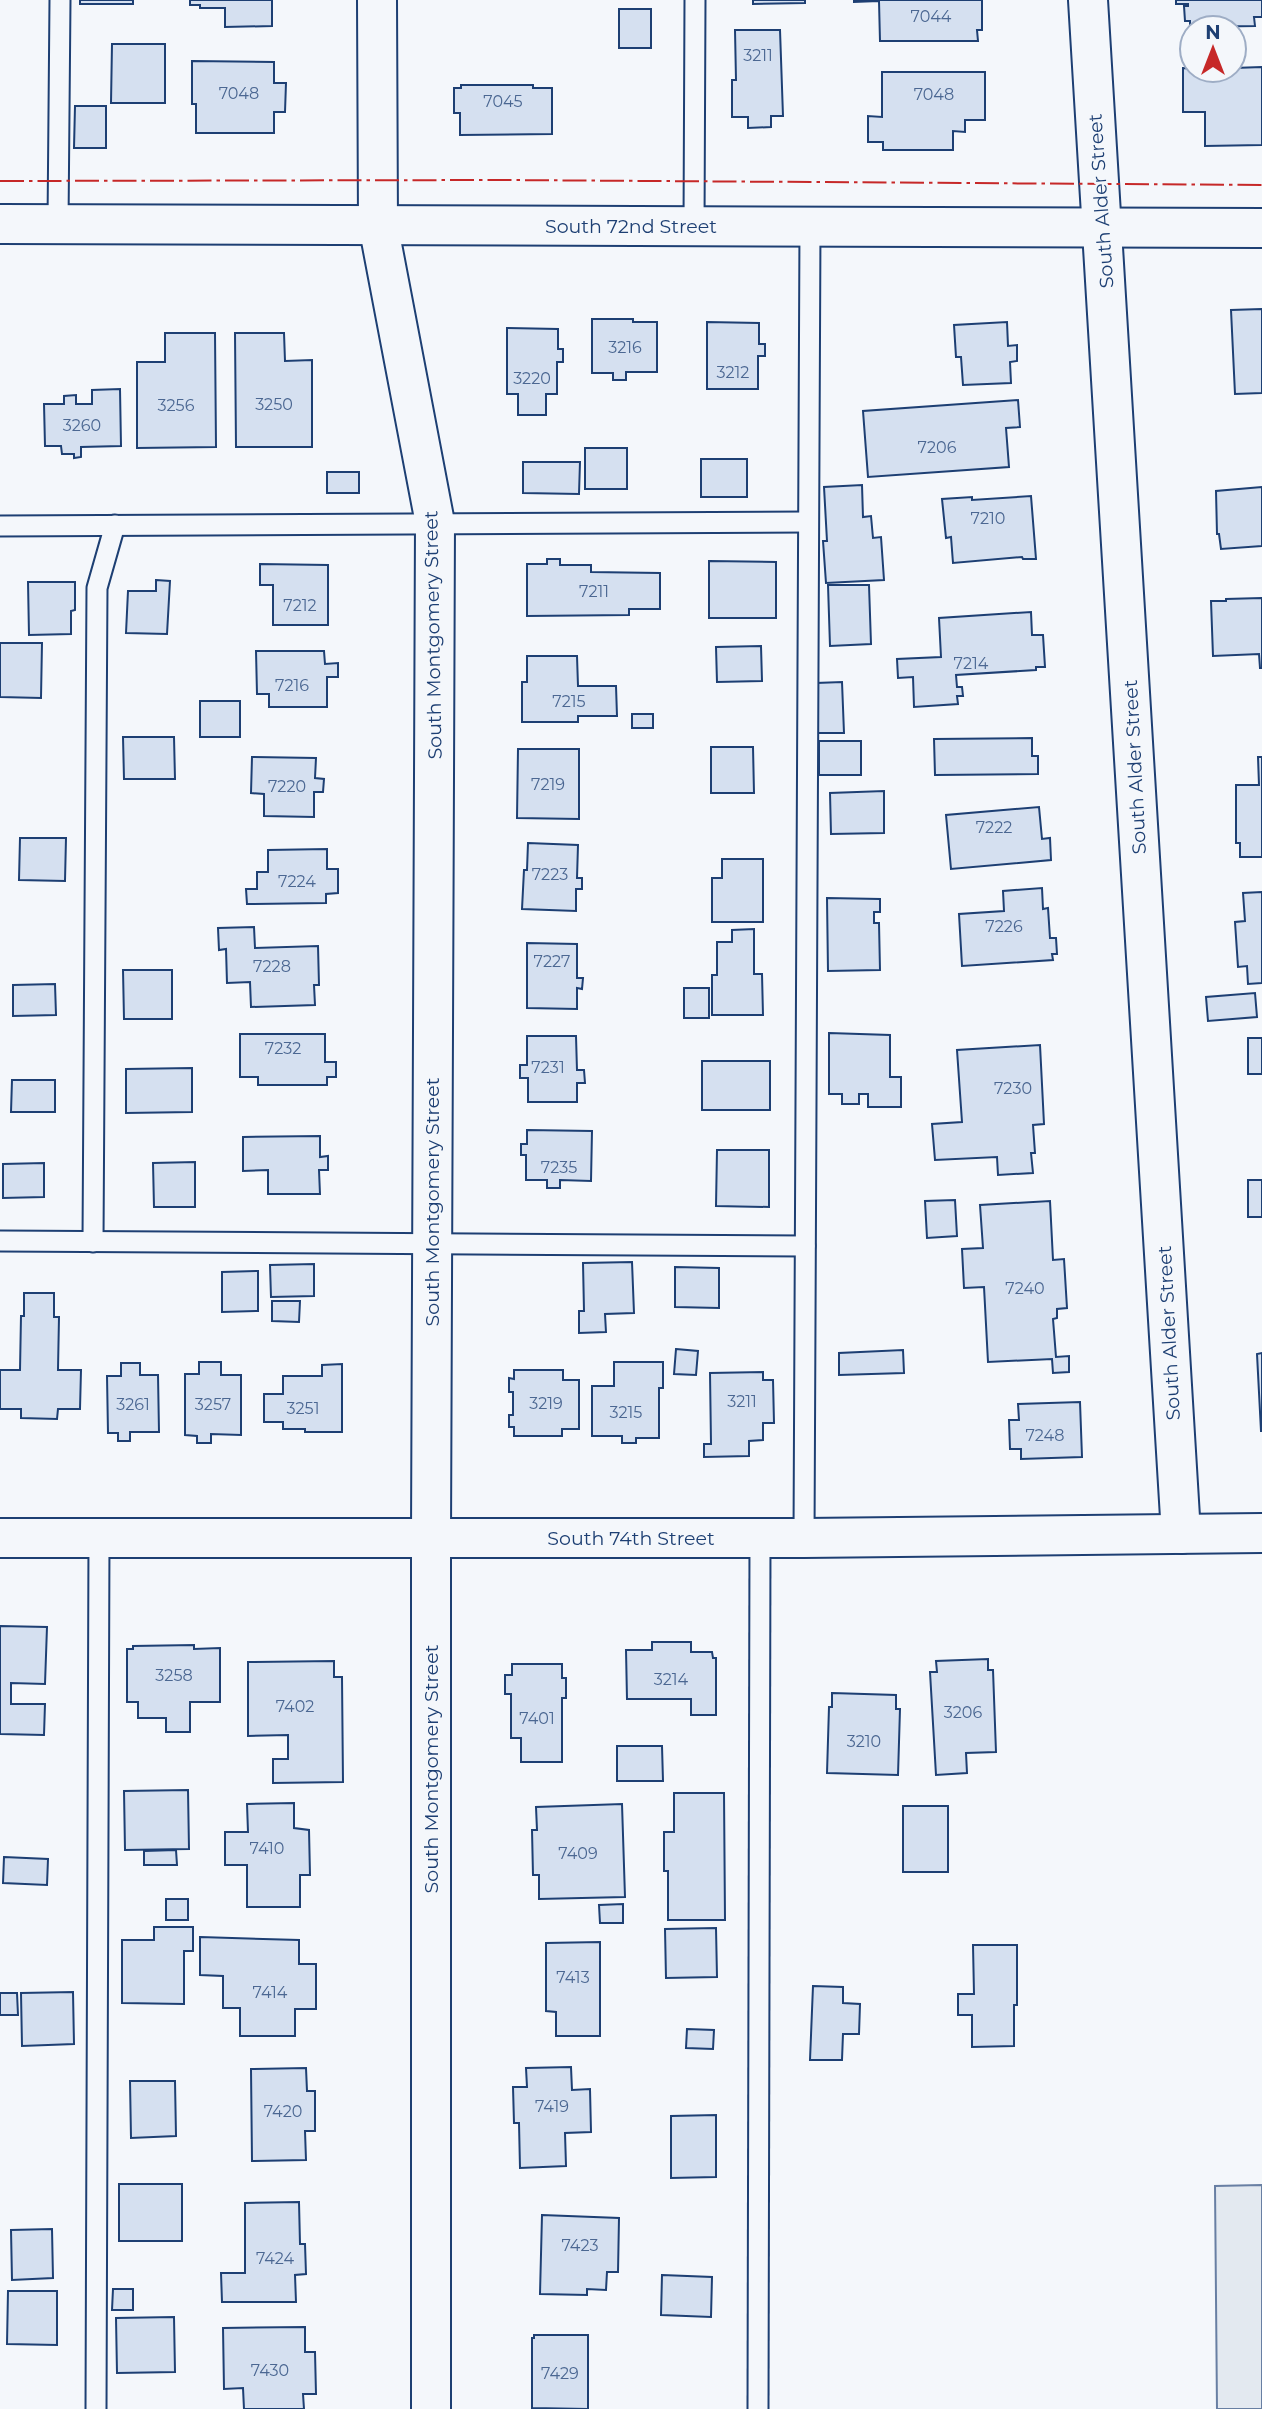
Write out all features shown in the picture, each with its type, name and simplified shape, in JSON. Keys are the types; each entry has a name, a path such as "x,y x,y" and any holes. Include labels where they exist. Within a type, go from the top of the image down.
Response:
{"street":[{"name":"South Montgomery Street","path":"377,0 378,224 435,523 430,2409"},
{"name":"South Alder Street","path":"1088,0 1181,1534"},
{"name":"South 72nd Street","path":"0,224 1262,228"},
{"name":"South 74th Street","path":"0,1538 804,1538 1262,1534"}],"lane":[{"path":"58,224 60,0"},
{"path":"694,226 695,0"},
{"path":"804,1538 810,227"},
{"path":"0,526 808,522"},
{"path":"93,1242 97,588 115,525"},
{"path":"0,1241 805,1246"},
{"path":"96,2409 99,1538"},
{"path":"758,2409 760,1538"}],"shaded area":[{"path":"1262,2185 1262,2409 1217,2409 1215,2186"}],"building":[{"path":"80,0 133,0 133,4 80,4"},
{"path":"190,0 272,0 272,26 225,27 225,8 200,8 200,5 190,5"},
{"path":"753,0 805,0 805,3 753,4"},
{"path":"854,0 982,0 982,30 977,30 978,41 880,41 879,1"},
{"path":"1176,0 1262,0 1262,17 1254,17 1255,26 1248,26 1248,14 1185,14 1184,6 1188,4 1176,4"},
{"path":"619,9 651,9 651,48 619,48"},
{"path":"735,30 780,30 783,116 771,116 771,127 748,128 748,117 732,117 732,80 736,80"},
{"path":"112,44 165,44 165,103 111,103"},
{"path":"192,61 274,62 274,83 286,83 285,112 274,112 274,133 196,133 196,104 192,104"},
{"path":"1262,67 1262,145 1205,146 1205,112 1183,112 1183,84 1248,84 1248,68"},
{"path":"882,72 985,72 985,120 965,120 965,132 953,131 953,150 883,150 883,142 868,142 868,116 882,117"},
{"path":"461,85 533,85 533,88 552,88 552,134 460,135 460,113 454,113 454,88 461,88"},
{"path":"75,106 106,106 106,148 74,148"},
{"path":"1262,309 1262,393 1235,394 1231,310"},
{"path":"592,319 657,322 657,372 626,372 626,380 613,380 613,373 592,373"},
{"path":"707,322 759,323 759,344 765,344 765,356 758,356 758,389 707,389"},
{"path":"1007,322 1008,346 1017,345 1017,361 1010,362 1011,383 963,385 961,357 956,357 954,325"},
{"path":"507,328 558,329 558,349 563,349 563,362 557,362 557,394 546,394 546,415 518,415 518,394 507,394"},
{"path":"165,333 215,333 216,447 137,448 137,362 165,362"},
{"path":"235,333 284,333 285,361 312,360 312,447 236,447"},
{"path":"120,389 121,446 81,447 81,457 74,458 74,454 62,454 61,446 45,446 44,404 64,404 64,396 76,395 76,404 92,404 92,390"},
{"path":"1018,400 1020,427 1006,428 1009,467 868,477 863,411"},
{"path":"585,448 627,448 627,489 585,489"},
{"path":"701,459 747,459 747,497 701,497"},
{"path":"523,462 580,462 579,494 523,493"},
{"path":"327,472 359,472 359,493 327,493"},
{"path":"862,485 863,517 871,516 873,538 881,537 884,580 826,583 823,541 827,541 824,487"},
{"path":"1262,487 1262,546 1221,549 1217,534 1216,491"},
{"path":"1031,496 1036,559 1022,557 953,563 951,537 946,538 942,499"},
{"path":"547,559 560,559 560,565 591,565 591,572 660,573 660,609 629,609 629,615 527,616 527,564 547,564"},
{"path":"709,561 776,562 776,618 709,618"},
{"path":"260,564 328,565 328,625 273,625 273,585 260,585"},
{"path":"156,580 170,581 167,634 126,633 128,591 156,591"},
{"path":"28,582 75,582 75,610 71,611 71,634 29,635"},
{"path":"828,585 869,585 871,644 830,646"},
{"path":"1262,598 1262,668 1259,654 1213,656 1211,601"},
{"path":"1031,612 1032,635 1043,635 1045,667 1036,667 1036,670 956,675 957,687 962,687 963,696 957,696 958,704 914,707 913,677 898,678 897,659 941,657 939,618"},
{"path":"0,643 42,643 41,698 0,697"},
{"path":"761,646 762,681 717,682 716,647"},
{"path":"256,651 324,651 325,664 338,663 338,677 327,677 327,707 269,707 269,694 257,694"},
{"path":"527,656 577,656 578,686 616,686 617,716 578,716 578,722 522,722 522,682 527,682"},
{"path":"842,682 844,733 817,733 816,683"},
{"path":"200,701 240,701 240,737 200,737"},
{"path":"632,714 653,714 653,728 632,728"},
{"path":"123,737 174,737 175,779 124,779"},
{"path":"1032,738 1032,756 1038,756 1038,774 935,775 934,739"},
{"path":"819,741 861,741 861,775 819,775"},
{"path":"711,747 753,747 754,793 711,793"},
{"path":"518,749 579,749 579,819 517,818"},
{"path":"252,757 316,758 315,778 324,779 323,792 314,792 314,817 264,816 264,794 251,793"},
{"path":"1258,757 1262,757 1262,857 1240,857 1240,843 1236,843 1236,785 1259,785"},
{"path":"884,791 884,833 831,834 830,793"},
{"path":"1039,807 1042,839 1050,838 1051,860 951,869 946,815"},
{"path":"20,838 66,838 65,881 19,880"},
{"path":"528,843 578,845 577,878 582,878 582,889 576,889 576,911 522,909"},
{"path":"327,849 327,869 338,869 338,893 326,894 326,903 247,904 246,889 257,889 257,872 268,872 268,850"},
{"path":"722,859 763,859 763,922 712,922 712,878 722,878"},
{"path":"1042,888 1043,909 1048,908 1050,938 1056,938 1057,954 1052,954 1053,960 962,966 959,914 1004,911 1003,891"},
{"path":"1262,892 1262,983 1248,984 1247,966 1238,967 1235,922 1245,921 1243,893"},
{"path":"827,898 880,899 880,912 874,912 874,923 879,923 880,970 828,971"},
{"path":"254,927 255,948 318,946 319,985 314,985 315,1005 251,1007 250,982 227,983 226,949 219,950 218,928"},
{"path":"754,929 754,974 762,974 763,1015 712,1015 712,975 717,975 717,942 732,942 732,930"},
{"path":"527,943 577,944 577,978 583,978 582,989 577,988 577,1009 527,1008"},
{"path":"123,970 172,970 172,1019 124,1019"},
{"path":"55,984 56,1015 13,1016 13,985"},
{"path":"684,988 709,988 709,1018 684,1018"},
{"path":"1255,993 1257,1017 1208,1021 1206,997"},
{"path":"829,1033 890,1035 890,1077 901,1077 901,1107 868,1107 868,1094 859,1094 859,1104 842,1104 842,1094 829,1094"},
{"path":"240,1034 325,1034 325,1062 336,1062 336,1077 327,1077 327,1085 258,1085 258,1077 240,1077"},
{"path":"527,1036 576,1036 577,1070 584,1070 585,1083 577,1083 577,1102 528,1102 528,1078 520,1078 520,1065 527,1065"},
{"path":"1248,1038 1262,1038 1262,1074 1248,1074"},
{"path":"1040,1045 1044,1124 1033,1125 1033,1173 998,1175 997,1157 935,1160 932,1124 962,1122 957,1050"},
{"path":"702,1061 770,1061 770,1110 702,1110"},
{"path":"192,1068 192,1112 126,1113 126,1069"},
{"path":"12,1080 55,1080 55,1112 11,1112"},
{"path":"527,1130 592,1131 591,1181 560,1180 560,1188 547,1188 547,1180 526,1180 526,1155 521,1155 521,1144 527,1144"},
{"path":"320,1136 320,1157 328,1156 328,1170 319,1170 320,1194 268,1194 268,1170 243,1171 243,1137"},
{"path":"717,1150 769,1150 769,1207 716,1206"},
{"path":"195,1162 195,1207 154,1207 153,1163"},
{"path":"44,1163 44,1197 3,1198 3,1164"},
{"path":"1248,1180 1262,1180 1262,1217 1248,1217"},
{"path":"955,1200 957,1236 927,1238 925,1201"},
{"path":"1050,1201 1053,1260 1064,1259 1067,1308 1057,1309 1057,1318 1053,1319 1056,1357 1069,1356 1069,1372 1053,1373 1052,1359 988,1362 984,1287 964,1288 962,1249 983,1248 980,1205"},
{"path":"632,1262 634,1313 605,1314 606,1332 579,1333 579,1311 584,1311 583,1263"},
{"path":"314,1264 314,1296 271,1297 270,1265"},
{"path":"675,1267 719,1268 719,1308 675,1307"},
{"path":"258,1271 258,1311 222,1312 222,1272"},
{"path":"24,1293 54,1293 54,1317 59,1317 58,1370 81,1370 80,1409 58,1409 57,1419 21,1418 21,1409 0,1409 0,1370 20,1370"},
{"path":"272,1301 300,1301 299,1322 272,1321"},
{"path":"676,1349 698,1351 696,1375 674,1374"},
{"path":"903,1350 904,1373 839,1375 839,1353"},
{"path":"1262,1353 1262,1431 1261,1431 1257,1354"},
{"path":"199,1362 221,1362 221,1375 241,1375 241,1435 211,1434 211,1443 197,1443 197,1436 185,1435 185,1374 199,1374"},
{"path":"614,1362 663,1362 663,1388 659,1388 659,1438 636,1438 636,1443 622,1443 622,1436 592,1436 592,1386 614,1386"},
{"path":"121,1363 140,1363 140,1375 158,1375 159,1432 130,1432 130,1441 118,1441 118,1433 108,1433 107,1376 121,1376"},
{"path":"342,1364 342,1432 305,1432 305,1429 283,1429 283,1422 264,1422 264,1394 283,1394 283,1376 322,1376 322,1365"},
{"path":"514,1370 563,1370 563,1380 579,1380 579,1429 562,1429 562,1436 514,1436 514,1427 509,1427 509,1415 513,1415 513,1392 509,1392 509,1378 514,1379"},
{"path":"763,1372 763,1380 773,1380 774,1423 763,1423 763,1440 749,1441 749,1456 704,1457 704,1444 711,1444 710,1373"},
{"path":"1080,1402 1082,1457 1021,1459 1021,1449 1010,1449 1009,1420 1019,1420 1018,1404"},
{"path":"0,1626 47,1627 45,1684 11,1683 11,1704 45,1704 44,1735 0,1734"},
{"path":"652,1642 691,1642 691,1652 712,1652 713,1658 716,1658 716,1715 691,1715 691,1699 627,1699 626,1650 652,1650"},
{"path":"194,1645 194,1649 220,1648 220,1702 190,1702 190,1732 166,1732 166,1718 138,1718 138,1702 127,1702 127,1649 133,1649 133,1646"},
{"path":"988,1659 988,1670 993,1670 996,1752 966,1753 967,1773 936,1775 930,1672 937,1672 936,1661"},
{"path":"334,1661 334,1677 342,1677 343,1782 273,1783 273,1759 288,1759 288,1735 248,1736 248,1662"},
{"path":"512,1664 562,1664 562,1678 566,1678 566,1698 562,1698 562,1762 521,1762 521,1738 511,1738 511,1694 505,1694 505,1675 512,1675"},
{"path":"832,1693 896,1695 896,1709 900,1709 898,1775 827,1773 829,1707 832,1707"},
{"path":"617,1746 662,1746 663,1781 617,1781"},
{"path":"188,1790 189,1849 125,1850 124,1791"},
{"path":"674,1793 724,1793 725,1920 668,1920 668,1871 664,1871 664,1832 674,1832"},
{"path":"294,1803 294,1828 309,1830 310,1875 300,1875 300,1907 247,1907 247,1865 225,1865 225,1832 248,1832 247,1804"},
{"path":"622,1804 625,1897 539,1899 539,1875 533,1875 532,1830 537,1830 536,1807"},
{"path":"903,1806 948,1806 948,1872 903,1872"},
{"path":"176,1850 177,1865 144,1865 144,1851"},
{"path":"4,1857 48,1859 47,1885 3,1883"},
{"path":"166,1899 188,1899 188,1920 166,1920"},
{"path":"623,1904 623,1923 600,1923 599,1905"},
{"path":"154,1927 193,1927 193,1951 184,1951 184,2004 122,2003 122,1940 154,1940"},
{"path":"716,1928 717,1977 666,1978 665,1929"},
{"path":"200,1937 299,1940 299,1964 316,1964 316,2009 295,2009 295,2036 240,2036 240,2008 223,2008 223,1976 200,1975"},
{"path":"600,1942 600,2036 556,2036 556,2012 546,2011 546,1943"},
{"path":"973,1945 1017,1945 1014,2046 972,2047 972,2015 958,2015 958,1994 974,1994"},
{"path":"813,1986 843,1987 843,2003 860,2004 859,2034 843,2034 842,2060 810,2060"},
{"path":"73,1992 74,2044 22,2046 21,1993"},
{"path":"0,1993 17,1993 18,2015 0,2015"},
{"path":"687,2029 714,2030 713,2049 686,2048"},
{"path":"571,2067 572,2090 590,2089 591,2132 565,2133 566,2166 520,2168 519,2123 514,2123 513,2087 527,2087 526,2068"},
{"path":"306,2068 307,2091 315,2091 315,2131 305,2131 306,2160 252,2161 251,2069"},
{"path":"130,2081 175,2081 176,2136 131,2138"},
{"path":"716,2115 716,2177 671,2178 671,2116"},
{"path":"119,2184 182,2184 182,2241 119,2241"},
{"path":"299,2202 300,2244 305,2244 306,2274 295,2275 296,2302 222,2302 221,2273 245,2273 245,2203"},
{"path":"542,2215 619,2218 618,2272 607,2272 606,2290 587,2289 587,2295 540,2294"},
{"path":"52,2229 53,2278 12,2280 11,2230"},
{"path":"662,2275 712,2277 711,2317 661,2315"},
{"path":"113,2289 133,2289 133,2310 112,2310"},
{"path":"8,2291 57,2291 57,2345 7,2344"},
{"path":"174,2317 175,2372 117,2373 116,2318"},
{"path":"305,2327 305,2352 315,2352 316,2394 303,2394 304,2409 244,2409 243,2388 224,2389 223,2328"},
{"path":"534,2335 588,2335 588,2409 532,2408"}],"power":[{"path":"0,181 503,180 1262,185"}]}
